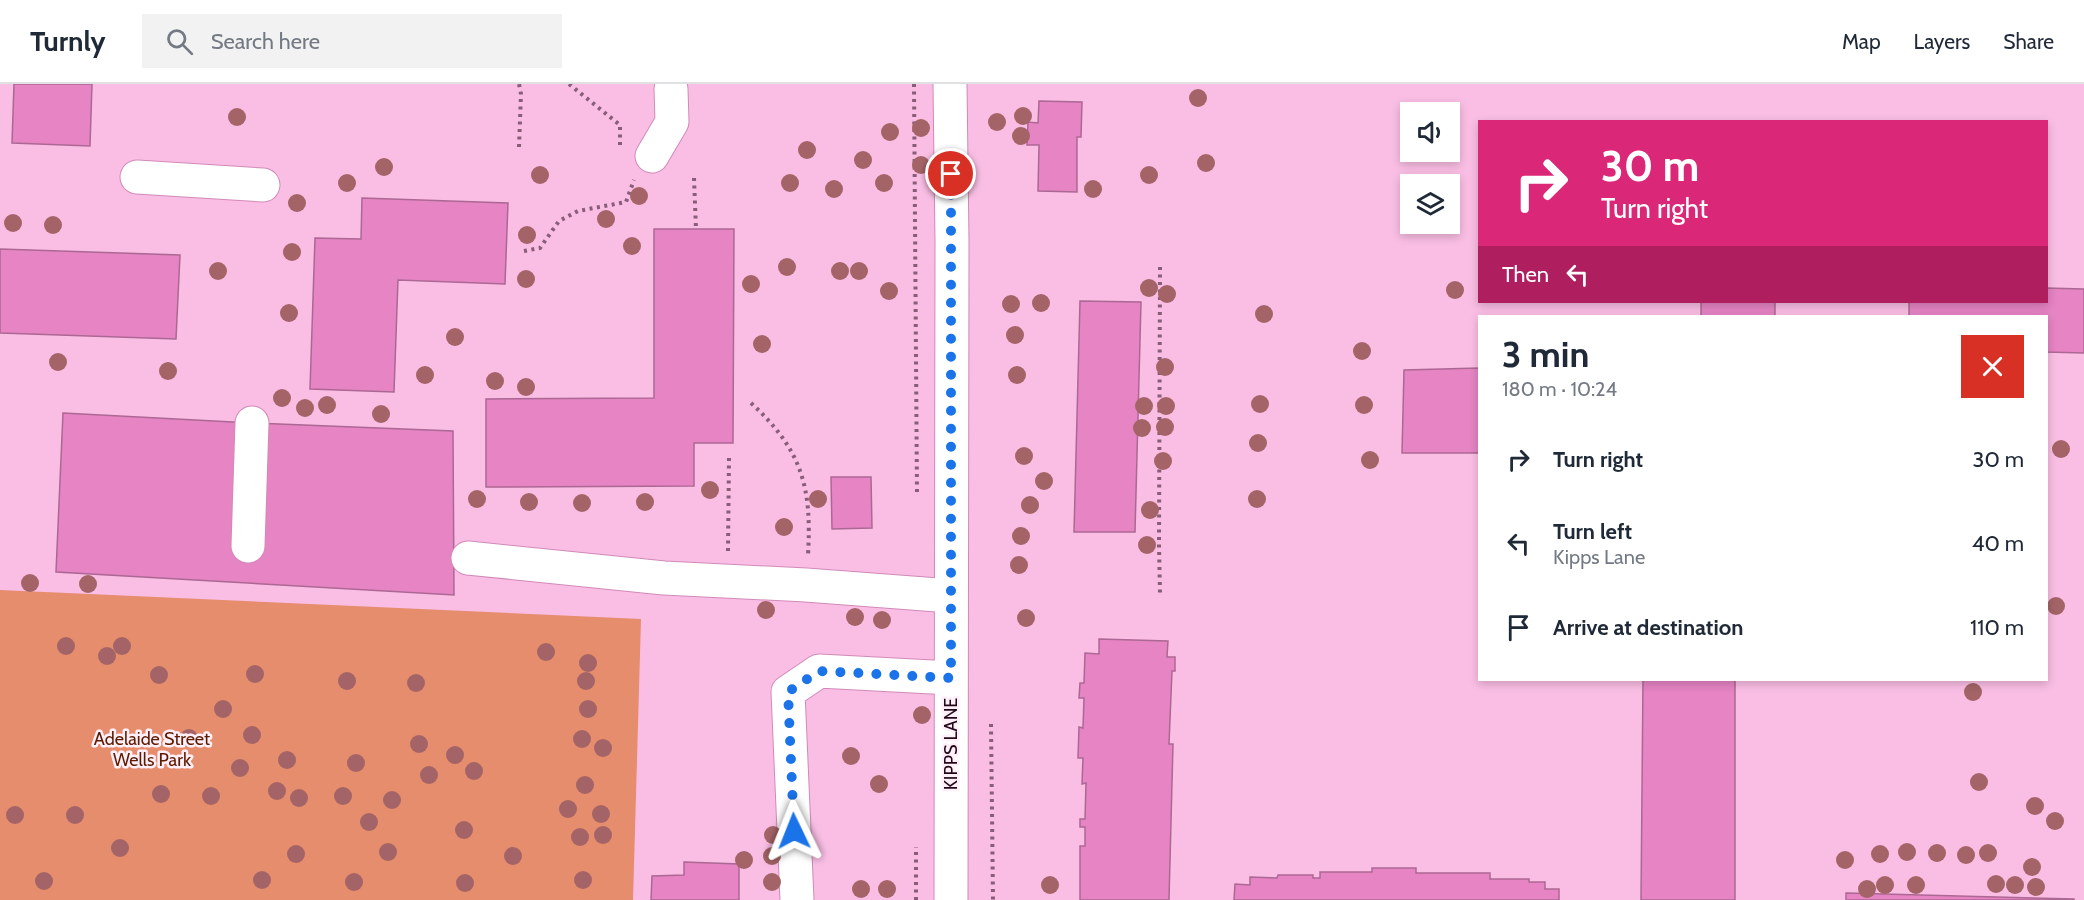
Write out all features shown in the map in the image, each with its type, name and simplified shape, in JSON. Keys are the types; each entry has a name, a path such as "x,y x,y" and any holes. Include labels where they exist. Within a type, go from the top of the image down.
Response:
{"street":[{"name":"KIPPS LANE","path":"950,84 952,242 951,900"},
{"path":"644,166 672,122 671,89"},
{"path":"137,177 263,185"},
{"path":"248,546 252,423"},
{"path":"468,558 664,578 806,585 951,596"},
{"path":"797,900 788,692 819,671 951,678"}],"path":[{"path":"519,84 521,94 519,147"},
{"path":"569,84 620,125 620,153"},
{"path":"914,84 917,497"},
{"path":"524,251 540,248 559,221 578,211 626,202 644,166"},
{"path":"694,178 696,229"},
{"path":"1160,267 1160,593"},
{"path":"751,403 771,421 793,454 806,486 809,536 806,585"},
{"path":"727,581 729,456"},
{"path":"991,724 993,900"},
{"path":"916,841 916,900"}],"green space":[{"name":"Adelaide Street Wells Park","path":"0,590 641,619 633,900 0,900"}],"building":[{"path":"14,84 92,84 90,146 12,143"},
{"path":"1039,101 1082,102 1081,137 1077,137 1077,192 1038,191 1039,145 1027,145 1028,122 1038,123"},
{"path":"362,198 508,203 505,284 398,280 394,392 310,389 315,238 361,239"},
{"path":"654,229 734,229 733,443 694,443 694,486 486,487 486,399 654,398"},
{"path":"0,249 180,255 176,339 0,333"},
{"path":"2048,288 2084,289 2084,353 2048,352 2048,315 1909,315 1909,303 2048,303"},
{"path":"1080,301 1141,302 1135,532 1074,532"},
{"path":"1701,303 1775,303 1775,315 1701,315"},
{"path":"1478,368 1478,453 1402,453 1404,370"},
{"path":"63,413 453,431 454,595 56,572"},
{"path":"831,477 871,477 872,528 832,529"},
{"path":"1099,639 1168,641 1167,657 1175,657 1175,671 1172,671 1169,744 1173,744 1169,900 1080,900 1080,846 1085,846 1085,827 1080,827 1080,819 1085,819 1086,783 1082,784 1083,758 1078,758 1079,727 1083,728 1084,698 1079,698 1080,683 1084,683 1085,653 1099,654"},
{"path":"1643,681 1735,681 1735,900 1641,900"},
{"path":"684,862 739,864 739,900 651,900 652,876 684,875"},
{"path":"1372,868 1416,868 1416,873 1490,873 1490,879 1529,879 1529,882 1545,882 1545,889 1559,889 1559,900 1234,900 1235,884 1250,885 1250,877 1277,878 1278,875 1313,875 1313,878 1320,878 1320,872 1372,872"},
{"path":"1846,893 2074,899 2074,900 1846,900"}],"route":[{"path":"794,831 788,692 819,671 951,678 951,174"}]}
